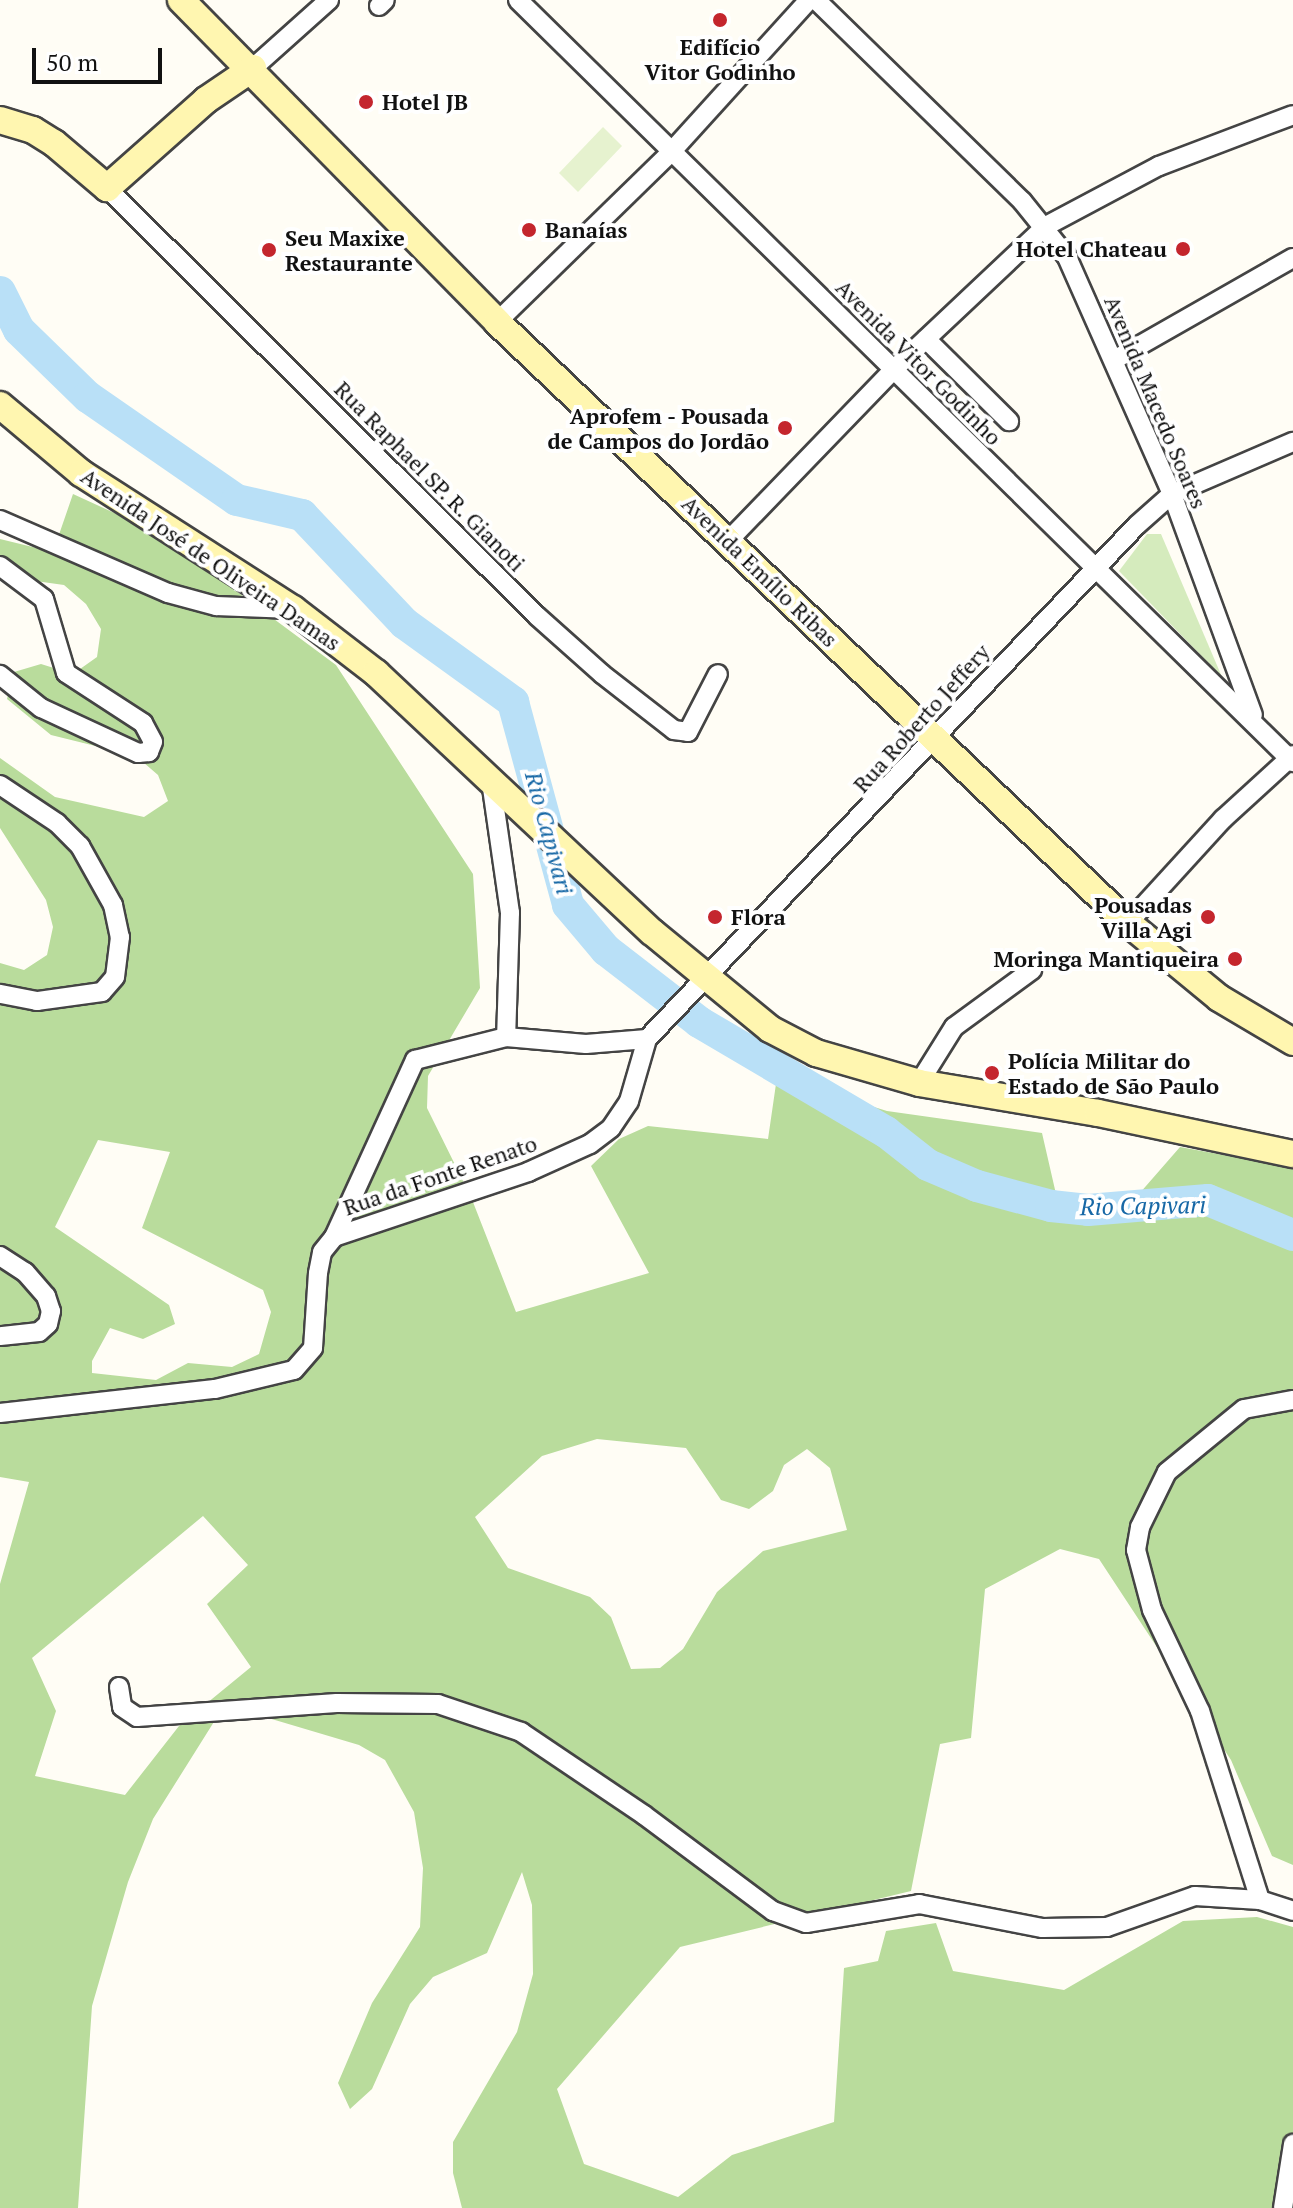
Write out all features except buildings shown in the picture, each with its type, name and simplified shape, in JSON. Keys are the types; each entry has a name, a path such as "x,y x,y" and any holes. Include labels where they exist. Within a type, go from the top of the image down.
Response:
{"street":[{"name":"Avenida Emílio Ribas","path":"181,0 253,68 497,322 1128,923 1219,998 1293,1042"},
{"path":"0,120 33,130 54,143 107,188 206,100 253,68 329,0"},
{"name":"Avenida Vitor Godinho","path":"518,0 1092,567 1291,758"},
{"path":"497,322 672,151 809,0"},
{"name":"Avenida Macedo Soares","path":"816,0 1046,226 1067,257 1172,494 1234,671 1257,725"},
{"path":"729,540 893,370 1046,226 1159,166 1290,116 1293,135"},
{"name":"Rua Raphael SP. R. Gianoti","path":"107,188 537,616 602,674 674,730 688,732 718,674"},
{"path":"1114,360 1293,258"},
{"path":"926,339 1009,421"},
{"name":"Avenida José de Oliveira Damas","path":"0,405 81,473 293,609 376,673 563,845 702,983 770,1029 816,1053 919,1083 1098,1113 1293,1154"},
{"name":"Rua Roberto Jeffery","path":"652,1034 1092,567 1172,494 1293,442"},
{"path":"0,520 168,593 216,606 293,609"},
{"path":"0,566 44,599 66,673 143,723 153,742 149,752 138,753 41,708 0,675"},
{"path":"1213,683 1234,671"},
{"path":"1128,923 1291,758"},
{"path":"490,778 510,913 506,1037"},
{"path":"0,785 57,823 80,846 113,905 120,937 115,977 102,992 37,1001 0,994"},
{"path":"919,1083 954,1027 1032,970"},
{"path":"334,1237 415,1060 506,1037 586,1044 652,1034"},
{"name":"Rua da Fonte Renato","path":"0,1413 215,1389 294,1370 313,1348 320,1262 334,1237 528,1172 590,1144 611,1128 629,1101 652,1034"},
{"path":"0,1256 25,1272 46,1296 51,1311 48,1324 39,1332 0,1336"},
{"path":"1260,1900 1200,1711 1152,1610 1136,1550 1140,1527 1167,1472 1244,1409 1293,1400"},
{"path":"119,1687 122,1707 137,1717 337,1703 438,1704 521,1732 644,1815 773,1911 806,1923 919,1904 1043,1928 1107,1927 1195,1896 1260,1900 1293,1911"},
{"path":"1283,2208 1293,2144"}],"green space":[{"path":"603,127 622,146 578,192 559,173"},
{"path":"73,494 158,533 336,665 473,874 480,988 428,1076 427,1108 471,1197 516,1312 649,1273 591,1166 619,1139 648,1126 768,1139 777,1077 887,1111 1042,1133 1056,1194 1081,1201 1139,1194 1180,1147 1293,1168 1293,1865 1272,1856 1231,1760 1099,1559 1060,1549 985,1589 971,1738 940,1744 911,1891 680,1947 557,2089 584,2164 678,2197 732,2155 834,2122 844,1968 878,1961 886,1931 936,1923 953,1971 1064,1990 1183,1921 1257,1917 1293,1927 1293,2208 462,2208 453,2173 453,2142 517,2032 533,1974 532,1905 522,1872 487,1953 433,1977 410,2004 372,2089 350,2109 338,2083 372,2003 420,1927 423,1868 414,1812 385,1760 359,1745 245,1711 217,1717 153,1819 128,1882 92,2006 78,2208 0,2208 0,1584 29,1482 0,1477 0,963 24,970 47,955 53,927 46,900 0,828 0,758 55,797 144,817 168,801 158,775 136,756 51,735 7,699 14,672 41,664 73,674 97,657 101,629 86,604 64,585 0,576 0,539 53,552","holes":["98,1140 170,1152 142,1228 263,1290 271,1312 259,1354 232,1367 188,1363 156,1380 92,1373 92,1361 110,1328 143,1339 175,1324 169,1305 55,1227","597,1439 686,1448 721,1500 749,1509 773,1491 784,1465 807,1449 830,1468 847,1530 763,1551 717,1592 683,1649 660,1668 631,1669 611,1617 590,1597 508,1568 475,1517 542,1456","203,1516 248,1565 207,1604 251,1667 179,1726 125,1795 35,1776 56,1711 32,1658"]},
{"path":"1147,534 1161,534 1222,677 1119,571"}],"waterway":[{"name":"Rio Capivari","path":"0,292 19,330 88,397 237,500 302,515 404,623 513,702 568,905 606,950 699,1022 886,1132 928,1165 977,1186 1051,1206 1088,1210 1208,1200 1293,1235"}],"place":[{"name":"Edifício Vitor Godinho","path":"720,20"},
{"name":"Hotel JB","path":"366,102"},
{"name":"Banaías","path":"529,230"},
{"name":"Hotel Chateau","path":"1183,249"},
{"name":"Seu Maxixe Restaurante","path":"269,250"},
{"name":"Aprofem - Pousada de Campos do Jordão","path":"785,428"},
{"name":"Flora","path":"715,917"},
{"name":"Pousadas Villa Agi","path":"1208,917"},
{"name":"Moringa Mantiqueira","path":"1235,959"},
{"name":"Polícia Militar do Estado de São Paulo","path":"992,1073"}]}
